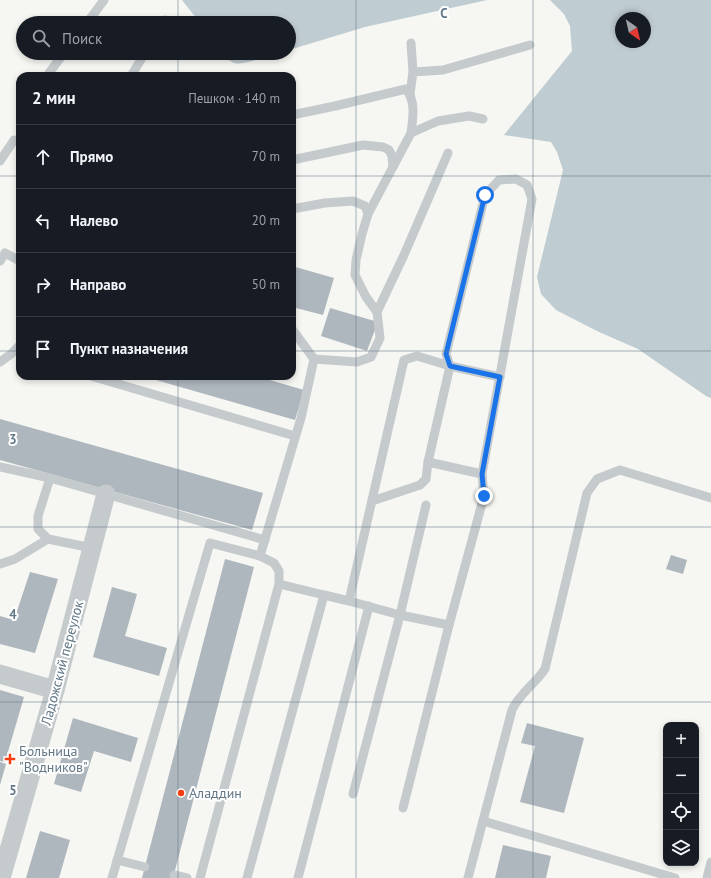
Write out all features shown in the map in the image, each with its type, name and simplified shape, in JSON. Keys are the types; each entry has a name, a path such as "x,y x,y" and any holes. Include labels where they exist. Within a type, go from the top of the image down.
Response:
{"street":[{"name":"Ладожский переулок","path":"1,878 55,690 106,494"},
{"path":"0,674 55,690"}],"lane":[{"path":"92,16 104,0"},
{"path":"410,94 413,72 411,44"},
{"path":"413,72 443,70 530,45"},
{"path":"50,72 59,60"},
{"path":"133,72 141,60"},
{"path":"296,114 406,89 410,94 413,104 411,133 368,214 356,260 355,275 366,297 377,312 380,338 371,357 358,362 314,359"},
{"path":"411,133 438,121 469,116 482,119"},
{"path":"0,161 14,140 16,141"},
{"path":"296,159 363,145 383,147 389,150 392,156 393,167"},
{"path":"377,312 404,255 448,154"},
{"path":"372,501 420,485 426,479 428,462 450,366 446,354 485,195 499,180 516,179 527,185 532,199 482,474 484,496 448,625 403,808"},
{"path":"296,208 325,203 353,201 365,206 368,214"},
{"path":"0,261 2,251 16,258"},
{"path":"260,556 300,418 314,359 296,334"},
{"path":"0,362 16,355"},
{"path":"349,602 404,360 417,356 450,366 500,377"},
{"path":"105,380 295,436"},
{"path":"428,462 482,474"},
{"path":"0,467 50,478 265,540"},
{"path":"468,878 512,710 515,702 545,669 587,494 598,479 620,470 711,498"},
{"path":"50,478 38,516 38,529 48,539 92,548"},
{"path":"353,794 400,615 426,505"},
{"path":"0,564 15,559 48,539"},
{"path":"112,878 210,543 260,556 274,563 279,571 279,584 200,878"},
{"path":"279,584 400,615 448,625"},
{"path":"247,878 324,595"},
{"path":"298,878 369,606"},
{"path":"483,821 675,878"},
{"path":"117,860 145,867"},
{"path":"707,878 711,862"},
{"path":"174,874 187,878"}],"shaded area":[{"path":"182,0 487,0 365,27 296,48 296,16 195,16"},
{"path":"550,0 711,0 711,398 638,349 599,332 556,310 541,294 537,277 563,170 557,152 551,142 504,135 572,51 570,26 564,14"},
{"path":"229,60 255,60 238,64"}],"building":[{"path":"296,267 334,278 323,315 296,308"},
{"path":"330,308 378,322 367,351 321,336"},
{"path":"156,380 270,380 304,390 295,420"},
{"path":"0,419 263,493 252,530 0,460"},
{"path":"671,555 687,560 683,574 666,569"},
{"path":"225,559 254,567 173,878 142,878"},
{"path":"30,572 58,579 35,653 0,644 0,616 14,620"},
{"path":"112,587 137,594 125,636 167,648 159,676 93,657"},
{"path":"0,690 24,697 5,762 0,761"},
{"path":"73,718 138,738 131,762 94,751 81,792 54,784"},
{"path":"527,723 584,738 564,813 520,802 535,746 521,743"},
{"path":"0,762 6,764 0,785"},
{"path":"40,831 70,840 59,878 26,878"},
{"path":"503,845 551,856 546,878 495,878"}],"place":[{"name":"Больница \"Водников\"","path":"10,759"},
{"name":"Аладдин","path":"181,793"}],"route":[{"path":"484,496 482,474 500,377 450,366 446,354 485,195"}]}
